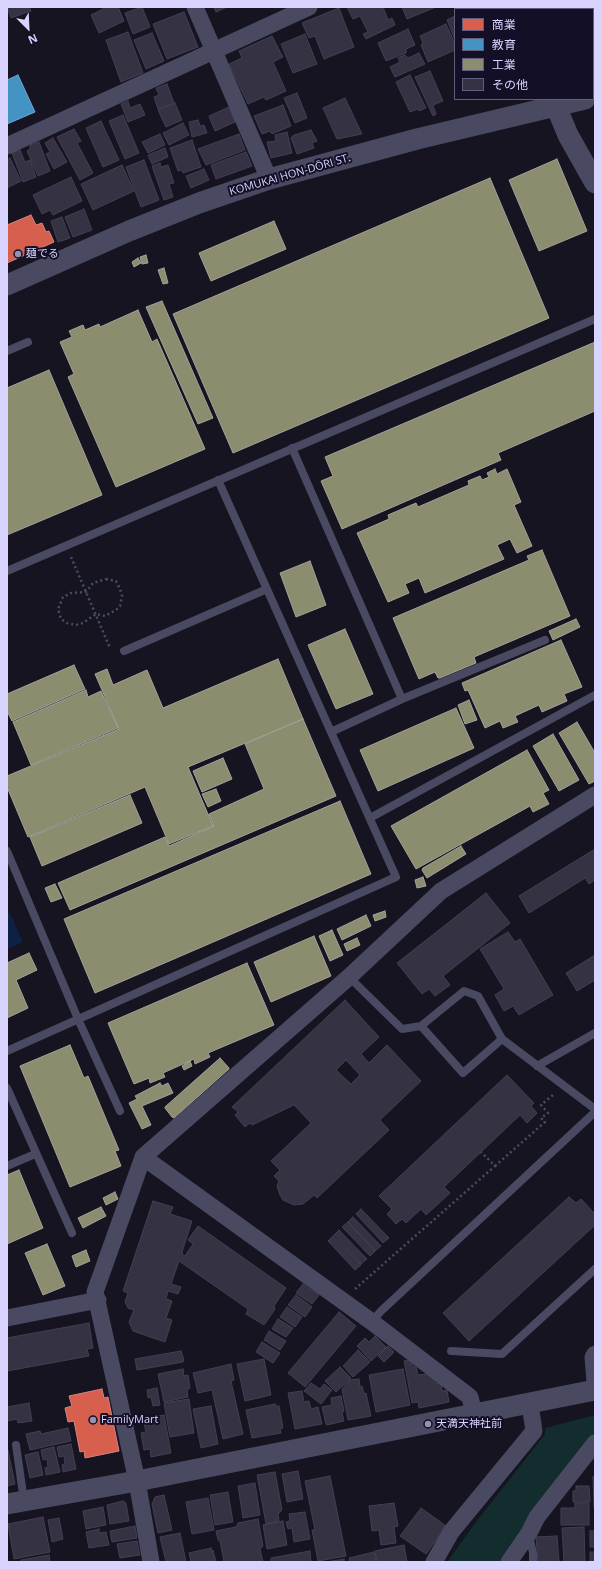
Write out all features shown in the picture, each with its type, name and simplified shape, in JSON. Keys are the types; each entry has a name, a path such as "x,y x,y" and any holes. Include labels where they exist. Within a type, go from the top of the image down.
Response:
{"street":[{"path":"195,7 269,179"},
{"path":"7,146 309,7"},
{"name":"KOMUKAI HON-DŌRI ST.","path":"7,285 129,231 199,203 269,179 555,103 578,100"},
{"path":"555,103 568,135 592,172"},
{"path":"151,1562 137,1481 95,1292 143,1157 349,977 441,891 595,795"},
{"path":"143,1157 372,1322 470,1396 474,1414"},
{"path":"7,1318 98,1300"},
{"path":"595,1354 593,1357 595,1382"},
{"path":"16,1503 137,1481 595,1390"},
{"path":"434,1562 451,1532 534,1431 530,1404"},
{"path":"509,1562 529,1533 537,1516 595,1443"}],"lane":[{"path":"7,571 595,319"},
{"path":"7,351 28,342"},
{"path":"292,448 402,699"},
{"path":"7,1051 396,877 218,480"},
{"path":"124,651 267,589"},
{"path":"331,732 402,699 545,640"},
{"path":"370,818 595,696"},
{"path":"7,851 78,1019 120,1110"},
{"path":"349,977 402,1029 421,1026 464,990 478,996 502,1039 595,1109"},
{"path":"421,1026 463,1072 502,1039"},
{"path":"538,1066 595,1033"},
{"path":"7,1088 72,1233"},
{"path":"372,1322 384,1309 595,1112"},
{"path":"7,1166 36,1154"},
{"path":"451,1351 502,1354 595,1269"},
{"path":"16,1445 16,1503"},
{"path":"529,1533 533,1553 533,1562"}],"path":[{"path":"66,545 113,654"},
{"path":"86,592 93,583 106,579 116,581 120,589 122,596 120,606 105,616 96,614"},
{"path":"86,592 80,591 63,597 58,609 61,619 67,623 76,625 83,624 96,614"},
{"path":"351,1292 544,1122 541,1118 548,1113 542,1105 553,1095"},
{"path":"481,1152 495,1166"}],"green space":[{"path":"595,1415 595,1433 501,1562 447,1562 476,1522 545,1434 545,1428"}],"water":[{"path":"10,913 23,942 7,949 7,914"}],"building: 商業":[{"path":"31,215 36,225 42,223 46,232 49,231 54,242 7,263 7,225"},
{"path":"102,1389 104,1398 108,1397 119,1451 85,1458 84,1451 80,1452 74,1421 68,1422 65,1408 72,1406 69,1396"}],"building: 教育":[{"path":"18,75 35,112 7,124 7,80"}],"building: 工業":[{"path":"557,159 587,231 539,251 509,180"},
{"path":"490,178 549,318 233,453 173,314"},
{"path":"274,221 286,249 211,281 199,253"},
{"path":"146,255 148,263 142,264 140,257"},
{"path":"138,258 141,263 134,267 132,262"},
{"path":"164,268 168,283 163,284 158,270"},
{"path":"162,301 213,418 198,424 146,307"},
{"path":"138,310 152,342 157,339 205,449 116,487 68,377 74,374 60,342 72,337 69,331 83,325 85,330 99,324 100,327"},
{"path":"595,342 595,411 498,453 501,460 342,529 321,481 333,476 325,457"},
{"path":"49,370 102,495 7,535 7,388"},
{"path":"495,469 497,474 507,469 521,502 514,505 532,546 517,553 510,539 497,545 504,559 425,593 419,578 405,584 409,593 388,602 357,533 389,519 388,515 416,503 418,507 469,485 468,481 480,476 482,480 489,477 487,473"},
{"path":"542,550 570,616 474,657 476,663 440,678 438,678 435,672 419,679 393,618 529,560 527,556"},
{"path":"310,561 326,605 296,617 280,573"},
{"path":"576,619 580,627 553,640 549,631"},
{"path":"345,629 373,694 336,709 308,645"},
{"path":"561,640 582,687 564,694 567,701 542,712 539,705 515,716 518,722 503,728 500,721 485,728 468,690 465,691 462,683"},
{"path":"278,659 303,719 188,767 213,826 169,844 145,787 28,837 7,787 7,776 119,729 95,674 107,669 113,685 147,670 163,708"},
{"path":"74,665 85,689 12,721 7,711 7,694"},
{"path":"86,690 88,697 101,691 118,728 31,765 13,722"},
{"path":"469,700 477,720 465,724 458,705"},
{"path":"456,708 474,748 378,791 360,750"},
{"path":"303,719 336,796 70,910 58,883 165,837 169,846 214,826 209,814 264,789 245,744"},
{"path":"577,722 595,753 595,781 589,784 559,733"},
{"path":"553,734 579,780 559,791 533,746"},
{"path":"527,750 549,790 543,793 549,804 533,812 530,806 416,869 391,826"},
{"path":"223,758 232,779 202,792 193,771"},
{"path":"216,789 221,801 208,807 202,794"},
{"path":"130,795 142,823 42,866 30,837"},
{"path":"340,801 371,874 95,993 64,919"},
{"path":"461,846 466,854 427,878 422,870 423,868"},
{"path":"423,877 426,886 417,888 415,880"},
{"path":"55,884 62,898 51,902 45,888"},
{"path":"385,911 386,917 375,921 373,915"},
{"path":"366,915 371,926 342,940 337,929"},
{"path":"332,930 343,955 330,961 319,936"},
{"path":"314,936 331,976 271,1002 254,962"},
{"path":"357,938 360,945 347,951 344,944"},
{"path":"29,953 37,970 16,980 28,1008 7,1018 7,963"},
{"path":"247,963 274,1025 208,1053 210,1057 195,1064 194,1059 163,1073 165,1077 150,1083 149,1078 134,1084 108,1023"},
{"path":"70,1045 84,1078 88,1076 119,1150 115,1151 121,1166 70,1187 20,1066"},
{"path":"220,1058 229,1069 174,1118 172,1117 165,1107"},
{"path":"190,1061 192,1066 184,1070 182,1066"},
{"path":"160,1083 162,1086 168,1083 173,1093 142,1106 151,1125 142,1129 129,1103 137,1099 135,1096"},
{"path":"19,1170 43,1228 7,1244 7,1175"},
{"path":"115,1192 118,1199 106,1205 103,1198"},
{"path":"101,1207 106,1216 83,1228 78,1218"},
{"path":"47,1244 65,1286 43,1295 25,1253"},
{"path":"86,1250 90,1261 76,1267 72,1256"}],"building: その他":[{"path":"7,7 29,7 31,11 11,18"},
{"path":"107,7 118,7 124,21 99,33 91,15"},
{"path":"142,7 150,27 133,34 125,13"},
{"path":"214,7 227,7 216,12"},
{"path":"347,7 383,7 388,20 392,18 395,25 366,39 363,34 368,32 360,16 353,19"},
{"path":"402,7 436,7 407,19"},
{"path":"595,7 595,57 594,8 546,8"},
{"path":"339,8 354,47 324,59 315,36 309,38 302,23"},
{"path":"184,12 198,47 167,59 153,24"},
{"path":"454,16 454,38 447,20"},
{"path":"446,24 454,42 454,50 428,62 421,45 423,43 420,36"},
{"path":"408,29 415,45 406,49 406,53 386,61 378,43"},
{"path":"128,32 143,73 121,82 106,40"},
{"path":"152,33 164,61 146,69 134,40"},
{"path":"305,34 317,64 293,73 281,44"},
{"path":"272,36 283,57 273,62 286,91 266,100 264,97 248,104 229,64 242,58 239,51"},
{"path":"419,53 425,64 395,77 390,67 400,62 398,58 405,55 408,58"},
{"path":"430,71 443,101 433,105 436,114 433,116 415,77"},
{"path":"410,75 426,108 419,111 418,109 410,112 396,82"},
{"path":"167,84 174,103 158,109 154,97 159,95 156,88"},
{"path":"297,93 307,118 295,123 284,98"},
{"path":"345,98 362,134 337,139 323,108"},
{"path":"128,101 130,108 140,104 145,115 128,122 121,104"},
{"path":"175,103 182,120 166,127 158,110"},
{"path":"283,105 291,126 272,134 270,131 262,134 254,116"},
{"path":"229,107 235,122 215,131 209,116"},
{"path":"123,115 139,153 125,159 109,121"},
{"path":"198,120 200,126 204,125 207,133 192,137 189,122"},
{"path":"101,121 119,160 103,167 86,128"},
{"path":"183,123 189,135 169,145 163,133"},
{"path":"74,129 81,141 77,143 93,173 80,180 57,137"},
{"path":"311,130 317,141 312,143 314,148 297,154 291,138 294,135"},
{"path":"287,132 292,153 271,158 267,142 276,141 275,135"},
{"path":"160,134 165,145 148,153 142,142"},
{"path":"239,134 245,150 206,165 198,149"},
{"path":"53,138 67,162 54,169 46,154 50,152 45,143"},
{"path":"192,140 201,167 183,173 182,170 178,171 170,148"},
{"path":"39,142 50,171 38,176 27,151 30,149 30,145"},
{"path":"165,148 168,157 152,164 148,155"},
{"path":"20,150 25,162 30,160 36,177 23,182 12,153"},
{"path":"246,152 252,166 216,179 211,165"},
{"path":"10,158 21,181 7,188 7,160"},
{"path":"144,160 159,200 141,207 126,167"},
{"path":"160,163 161,167 168,165 174,183 169,184 173,197 164,200 152,166"},
{"path":"122,165 134,191 93,210 81,184"},
{"path":"204,169 209,180 191,188 186,176"},
{"path":"71,177 82,201 53,215 50,210 42,214 33,195"},
{"path":"84,209 92,230 73,237 65,217"},
{"path":"62,217 70,238 58,242 51,221"},
{"path":"595,849 595,880 589,884 585,878 529,913 519,896"},
{"path":"486,893 510,923 443,976 450,985 435,996 429,989 422,994 397,963"},
{"path":"508,932 515,942 520,939 553,995 519,1015 513,1006 504,1011 495,995 504,989 480,949"},
{"path":"595,955 595,980 577,991 566,973"},
{"path":"345,1000 379,1037 361,1054 369,1063 387,1045 421,1081 380,1120 389,1130 317,1198 314,1195 303,1204 294,1205 283,1200 277,1186 279,1181 274,1176 280,1170 271,1161 311,1123 294,1105 252,1125 250,1123 245,1127 235,1115 238,1112 232,1107","holes":["346,1060 360,1075 351,1084 336,1070"]},
{"path":"507,1075 534,1103 531,1106 537,1113 527,1123 520,1115 444,1187 450,1193 426,1215 421,1209 406,1223 402,1219 396,1224 387,1214 392,1209 379,1196"},
{"path":"569,1197 576,1203 581,1199 595,1214 595,1225 469,1341 443,1313"},
{"path":"153,1201 173,1207 170,1214 192,1221 182,1252 183,1255 185,1256 193,1244 188,1240 198,1226 286,1288 274,1306 275,1309 264,1325 246,1314 248,1309 179,1261 171,1284 181,1287 178,1294 168,1291 166,1299 172,1301 166,1318 172,1320 165,1342 133,1331 129,1322 134,1310 128,1308 125,1302 128,1293 123,1291"},
{"path":"361,1209 389,1238 383,1243 356,1214"},
{"path":"353,1217 381,1246 375,1251 348,1222"},
{"path":"348,1222 375,1251 370,1256 342,1227"},
{"path":"339,1230 367,1259 361,1264 334,1235"},
{"path":"333,1236 361,1265 355,1270 328,1241"},
{"path":"303,1284 319,1295 312,1304 296,1293"},
{"path":"296,1295 312,1307 305,1317 288,1305"},
{"path":"287,1307 302,1317 295,1327 280,1317"},
{"path":"339,1312 356,1326 305,1387 288,1373"},
{"path":"278,1319 293,1328 286,1337 272,1329"},
{"path":"89,1323 93,1348 87,1349 89,1356 7,1371 7,1338"},
{"path":"269,1331 286,1341 280,1350 264,1340"},
{"path":"375,1336 386,1347 371,1361 357,1346 365,1338 369,1342"},
{"path":"262,1342 280,1353 273,1363 256,1352"},
{"path":"388,1346 394,1352 384,1362 378,1356"},
{"path":"358,1350 370,1362 353,1377 343,1366"},
{"path":"181,1351 184,1360 183,1362 137,1370 135,1359"},
{"path":"264,1359 271,1395 245,1401 237,1364"},
{"path":"411,1360 413,1366 416,1367 418,1375 428,1374 433,1376 435,1383 441,1383 442,1391 447,1390 449,1402 419,1408 418,1402 412,1403 404,1361"},
{"path":"231,1364 234,1380 231,1381 243,1434 223,1439 212,1390 198,1393 193,1373"},
{"path":"340,1367 351,1378 336,1392 325,1381"},
{"path":"183,1369 184,1376 188,1375 190,1388 187,1390 188,1397 164,1402 158,1374"},
{"path":"403,1369 410,1405 376,1412 369,1375"},
{"path":"359,1379 360,1387 362,1386 364,1394 366,1393 371,1416 348,1420 342,1389 350,1380"},
{"path":"311,1383 320,1389 324,1384 332,1390 321,1404 304,1391"},
{"path":"157,1388 160,1405 153,1406 151,1397 148,1398 147,1390"},
{"path":"302,1391 304,1402 309,1401 311,1409 318,1407 322,1424 295,1429 288,1393"},
{"path":"341,1396 344,1421 327,1425 322,1407 332,1405 331,1398"},
{"path":"189,1399 194,1433 170,1437 164,1403"},
{"path":"29,1403 32,1421 18,1423 17,1419 7,1421 7,1407"},
{"path":"275,1404 276,1406 279,1406 283,1428 280,1429 281,1433 252,1438 246,1410"},
{"path":"211,1406 218,1444 201,1448 193,1409"},
{"path":"164,1415 171,1453 151,1457 150,1449 144,1450 141,1433 146,1432 143,1419"},
{"path":"68,1428 71,1441 30,1450 26,1434 40,1431 41,1434"},
{"path":"71,1444 76,1469 63,1472 62,1465 65,1464 64,1456 59,1457 57,1447"},
{"path":"54,1447 60,1472 46,1475 45,1468 48,1467 47,1459 43,1460 41,1450"},
{"path":"7,1450 15,1484 7,1486"},
{"path":"38,1452 43,1475 30,1478 25,1455"},
{"path":"298,1471 303,1499 287,1502 282,1474"},
{"path":"275,1472 282,1510 278,1514 279,1521 266,1524 257,1475"},
{"path":"330,1476 346,1556 318,1561 312,1530 315,1530 305,1481"},
{"path":"593,1477 595,1477 595,1508 594,1508"},
{"path":"255,1483 260,1515 243,1518 238,1486"},
{"path":"576,1486 589,1486 590,1502 573,1502 573,1491 576,1491"},
{"path":"228,1492 233,1522 215,1525 210,1495"},
{"path":"164,1495 172,1530 158,1533 152,1504 155,1497"},
{"path":"208,1498 214,1530 192,1534 186,1502"},
{"path":"123,1501 126,1503 129,1521 110,1524 107,1505"},
{"path":"394,1503 398,1526 394,1527 396,1543 381,1545 379,1530 372,1531 369,1506"},
{"path":"575,1503 589,1503 589,1525 561,1525 561,1508 575,1508"},
{"path":"103,1507 106,1525 86,1529 83,1511"},
{"path":"421,1508 446,1526 426,1554 400,1536"},
{"path":"305,1512 310,1539 294,1542 292,1528 288,1529 286,1522 290,1521 289,1514"},
{"path":"43,1517 50,1552 14,1559 8,1524"},
{"path":"59,1518 63,1539 52,1542 48,1520"},
{"path":"258,1519 263,1546 260,1549 263,1562 224,1562 220,1541 218,1540 216,1531 236,1527 238,1523"},
{"path":"283,1521 287,1545 267,1549 263,1525"},
{"path":"135,1526 137,1538 112,1542 110,1531"},
{"path":"584,1527 585,1562 564,1562 562,1528"},
{"path":"99,1529 99,1533 106,1532 109,1545 89,1548 86,1532"},
{"path":"590,1531 595,1531 595,1547 590,1547"},
{"path":"180,1533 186,1562 166,1562 160,1537"},
{"path":"557,1536 559,1562 538,1562 536,1537"},
{"path":"137,1541 140,1555 120,1558 117,1544"},
{"path":"404,1545 407,1562 377,1562 375,1551"},
{"path":"211,1548 212,1551 213,1550 216,1562 191,1562 189,1553"},
{"path":"310,1551 311,1562 271,1562 271,1558"},
{"path":"374,1552 376,1562 350,1562 349,1558"},
{"path":"590,1552 595,1552 595,1562 590,1562"},
{"path":"49,1555 50,1562 21,1562 21,1560"},
{"path":"344,1559 344,1562 327,1562"}],"place":[{"name":"麺でる","path":"18,254"},
{"name":"FamilyMart","path":"93,1420"},
{"name":"天満天神社前","path":"428,1424"}]}
